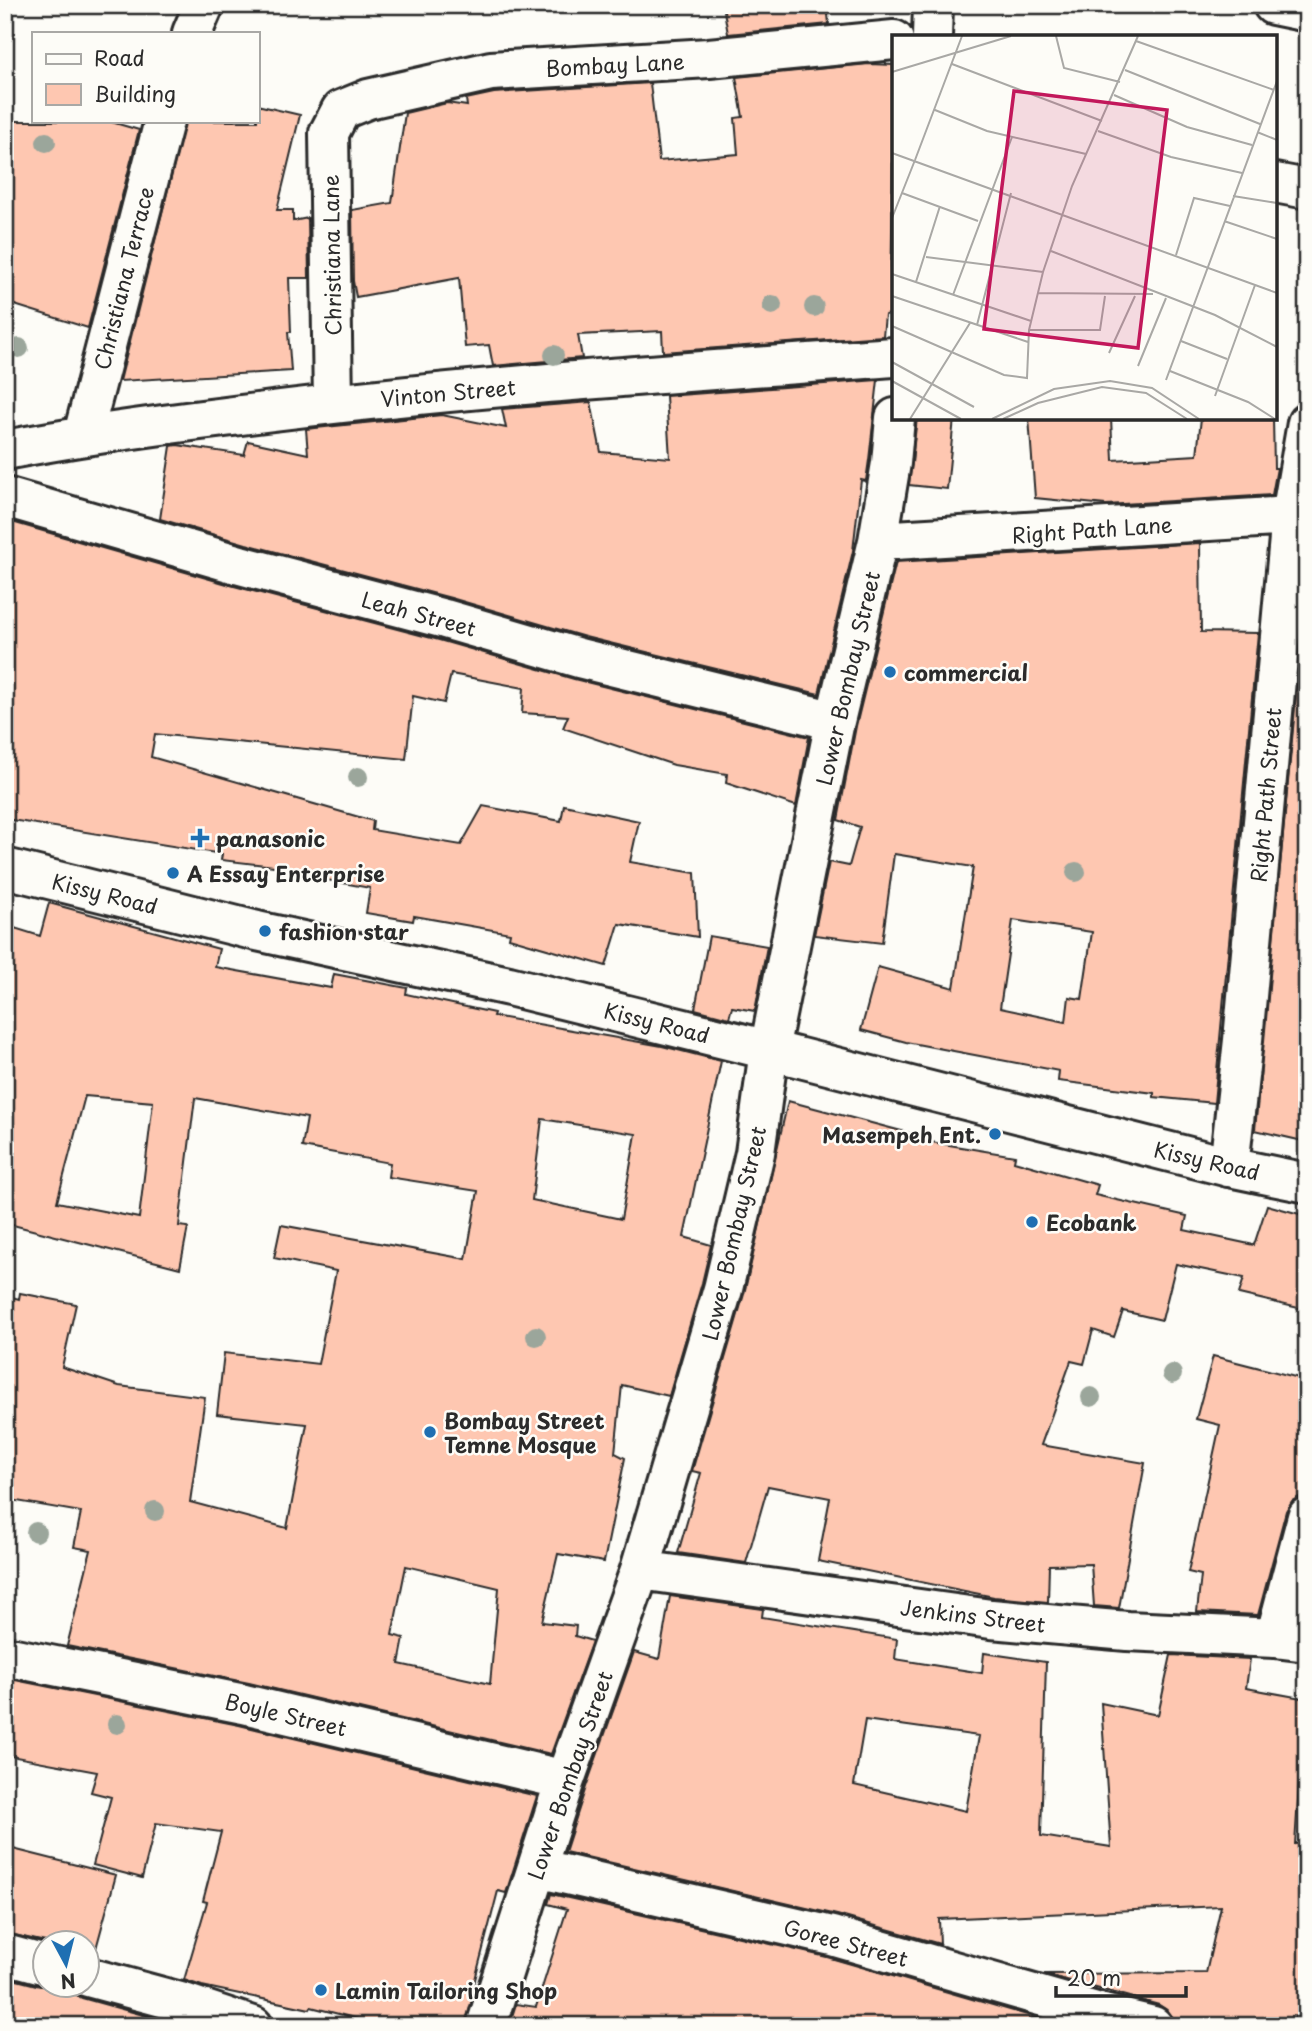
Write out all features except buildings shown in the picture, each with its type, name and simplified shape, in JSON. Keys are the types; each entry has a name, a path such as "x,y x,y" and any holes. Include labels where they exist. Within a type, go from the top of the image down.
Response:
{"street":[{"path":"192,32 204,5"},
{"path":"932,35 933,5"},
{"path":"1273,5 1307,12"},
{"name":"Bombay Lane","path":"341,110 368,99 491,71 709,58 892,40"},
{"name":"Christiana Lane","path":"333,402 329,133 341,110"},
{"name":"Christiana Terrace","path":"83,435 164,122"},
{"path":"1277,183 1307,189"},
{"name":"Vinton Street","path":"5,450 83,435 333,402 580,380 892,357"},
{"name":"Lower Bombay Street","path":"486,2026 565,1780 640,1570 723,1289 755,1153 769,1050 835,721 878,541 891,463 895,420"},
{"name":"Right Path Street","path":"1229,1167 1307,423"},
{"name":"Leah Street","path":"5,497 579,658 835,721"},
{"name":"Right Path Lane","path":"878,541 1299,516"},
{"name":"Kissy Road","path":"5,868 257,931 509,986 1229,1167 1307,1183"},
{"path":"1291,1640 1307,1517"},
{"name":"Jenkins Street","path":"640,1570 991,1619 1127,1631 1291,1640"},
{"name":"Boyle Street","path":"5,1656 244,1704 565,1780"},
{"name":"Goree Street","path":"537,1868 832,1936 1153,2026"},
{"path":"5,1954 32,1961"},
{"path":"102,1981 184,2003 253,2026"}],"place":[{"name":"commercial","path":"890,672"},
{"name":"panasonic","path":"200,838"},
{"name":"A Essay Enterprise","path":"173,873"},
{"name":"fashion star","path":"265,931"},
{"name":"Masempeh Ent.","path":"995,1134"},
{"name":"Ecobank","path":"1032,1222"},
{"name":"Bombay Street Temne Mosque","path":"430,1432"},
{"name":"Lamin Tailoring Shop","path":"321,1990"}]}
